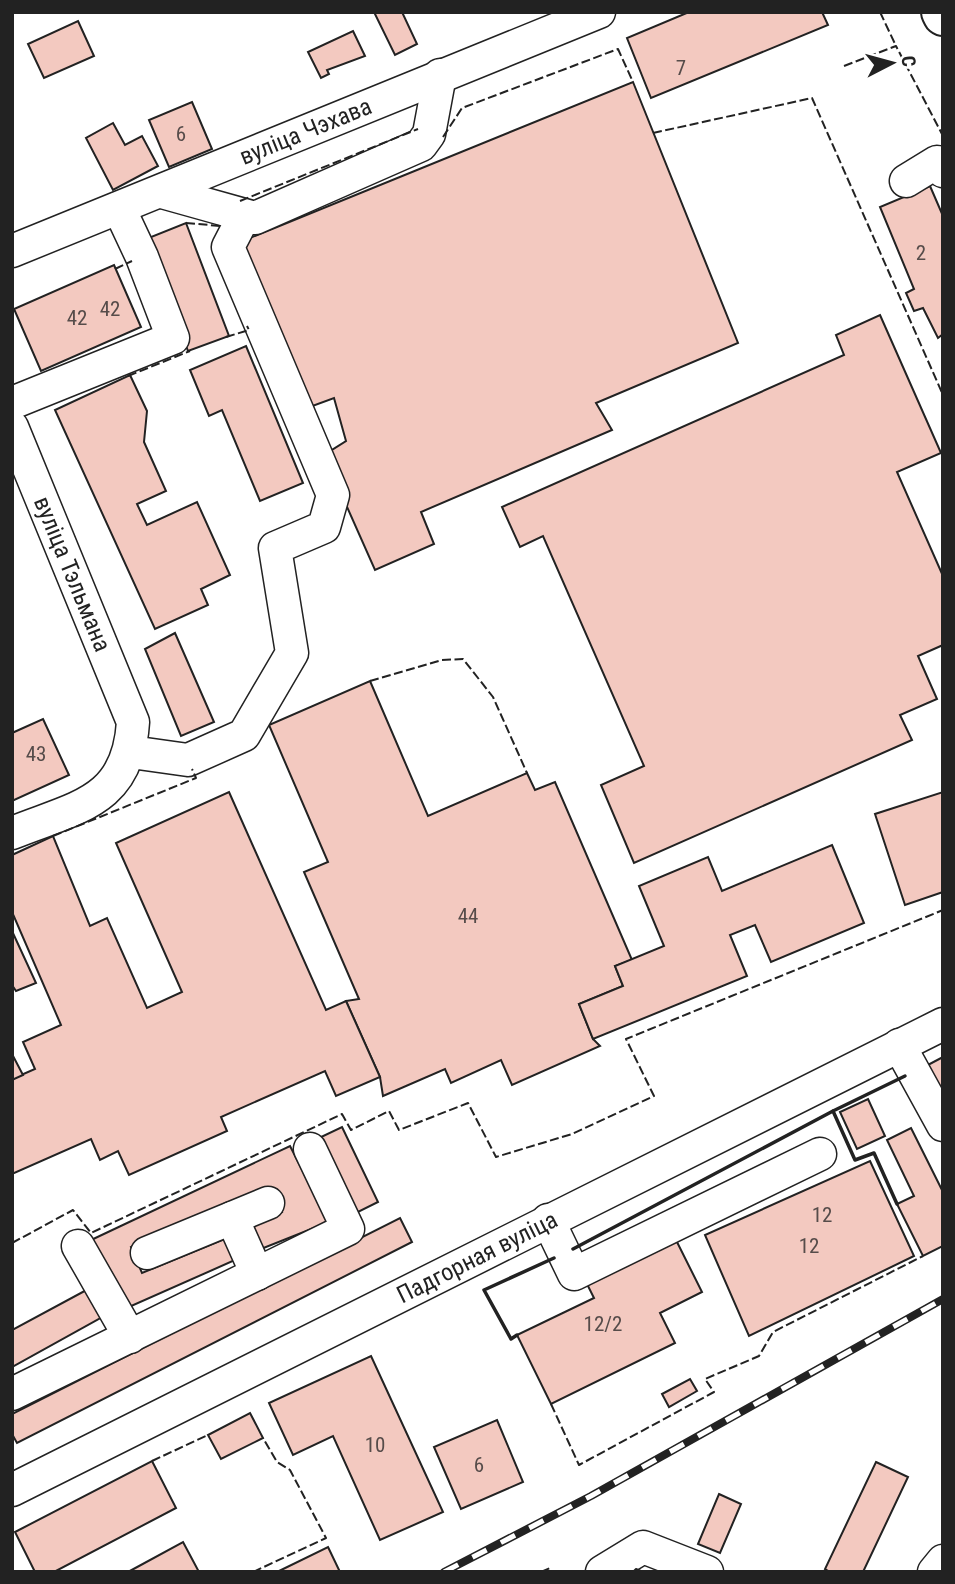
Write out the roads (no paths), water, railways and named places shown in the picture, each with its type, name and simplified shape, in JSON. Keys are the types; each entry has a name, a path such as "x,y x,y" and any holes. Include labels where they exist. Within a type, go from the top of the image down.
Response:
{"street":[{"name":"вуліца Чэхава","path":"12,251 162,192 440,75 551,21 599,12"},
{"path":"162,192 255,218 421,145 429,134 440,75"},
{"path":"906,181 937,162 943,171"},
{"path":"12,403 173,338 142,257 119,208"},
{"path":"12,833 97,799 116,780 132,737 188,760 244,735 292,653 275,548 324,527 333,495 228,247 244,216"},
{"name":"вуліца Тэльмана","path":"12,427 132,737"},
{"name":"Падгорная вуліца","path":"12,1490 943,1024"},
{"path":"899,1045 943,1125"},
{"path":"12,1394 348,1229 310,1149"},
{"path":"548,1220 574,1274 820,1154"},
{"path":"147,1253 268,1203"},
{"path":"232,1218 257,1274"},
{"path":"78,1246 130,1337"},
{"path":"602,1572 643,1547 707,1572"},
{"path":"934,1572 943,1561"}],"railway":[{"path":"444,1572 591,1496 943,1299"}]}
